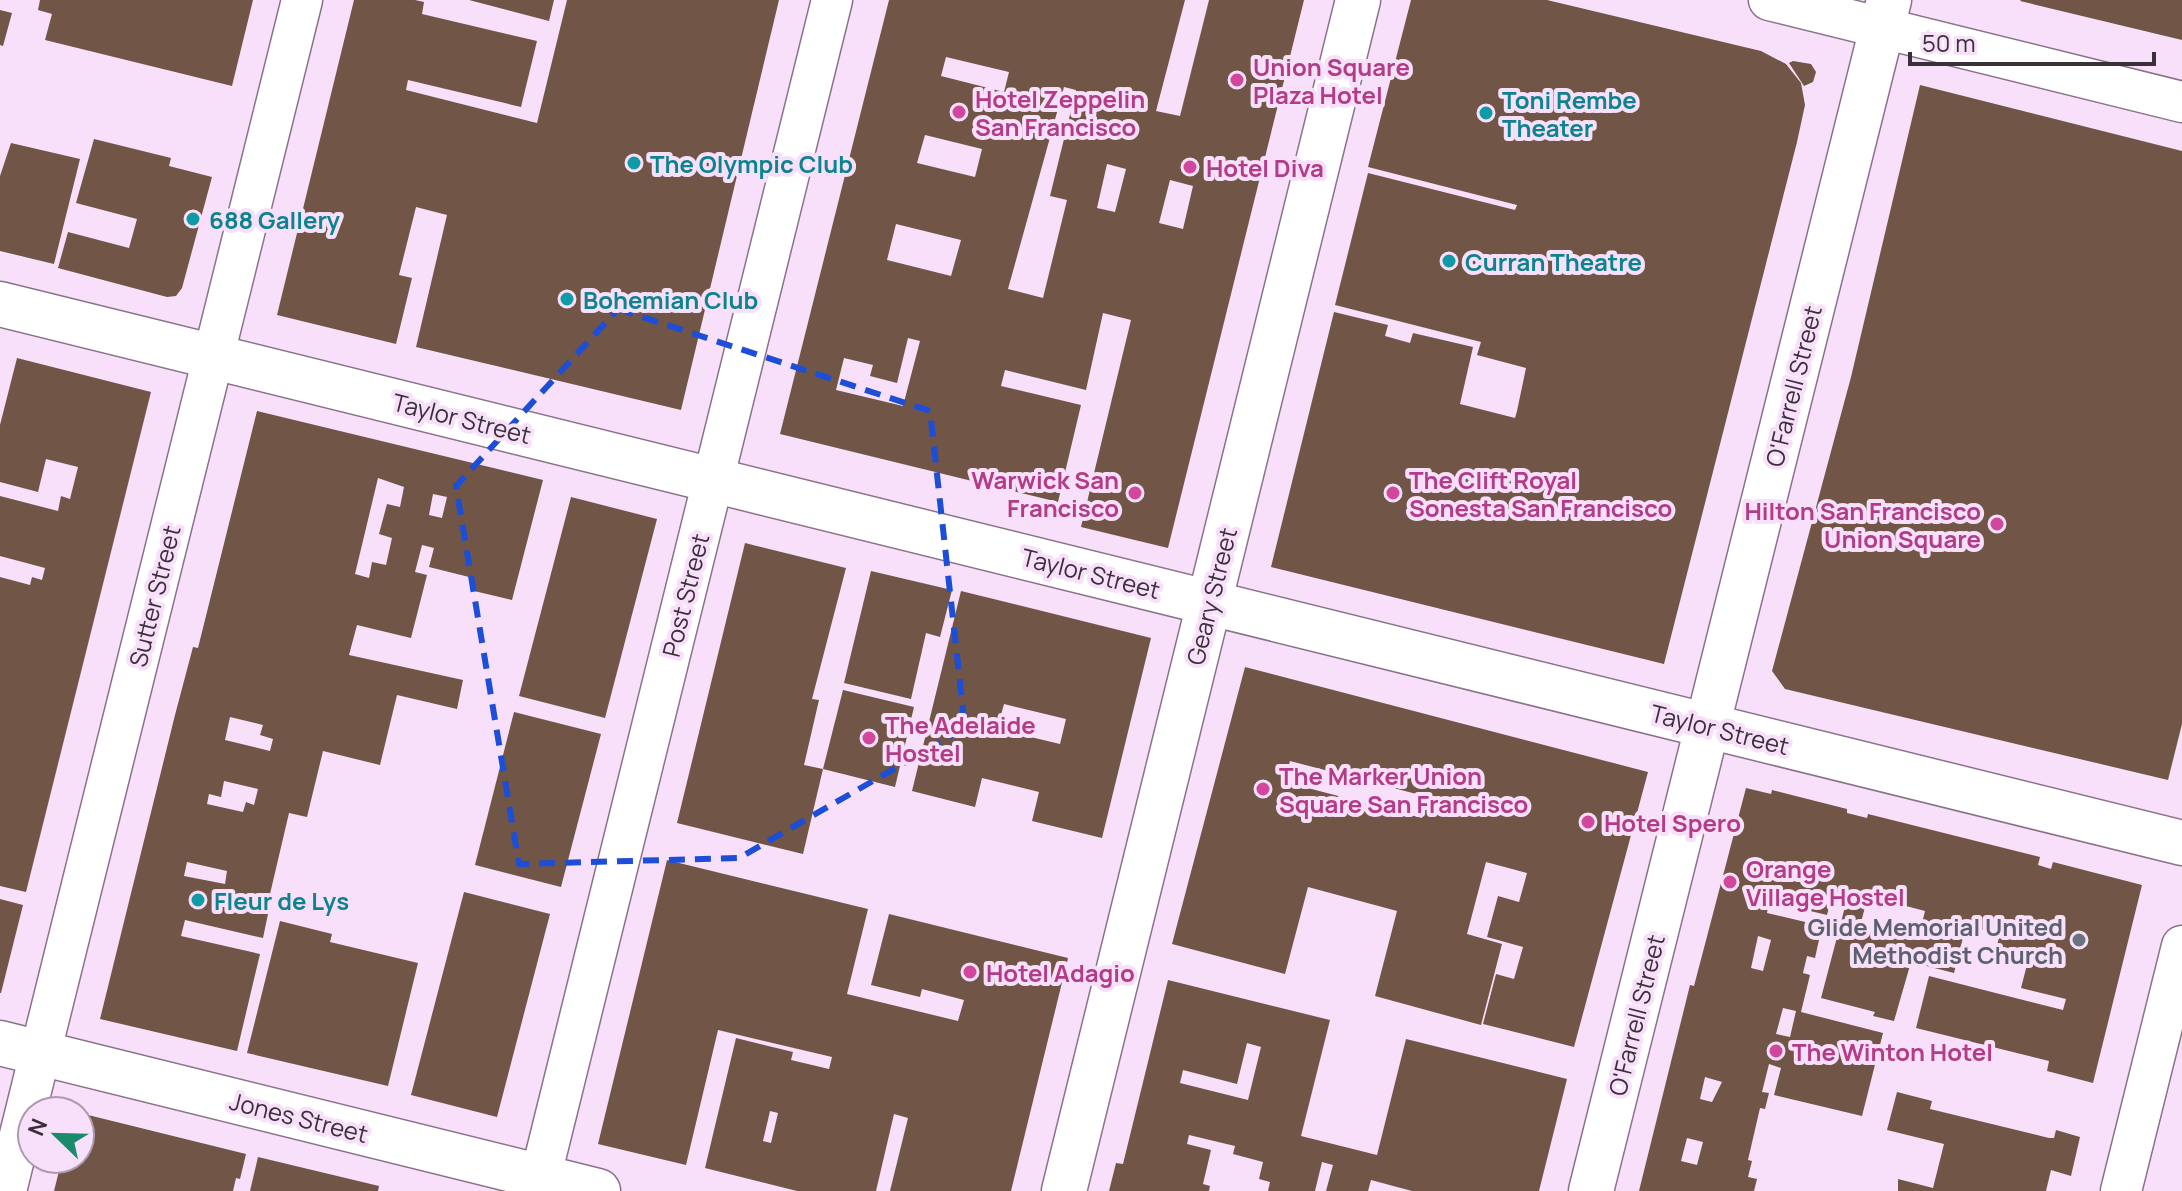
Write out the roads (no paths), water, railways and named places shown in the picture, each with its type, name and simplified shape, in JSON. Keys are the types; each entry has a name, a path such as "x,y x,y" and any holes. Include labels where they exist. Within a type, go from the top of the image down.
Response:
{"main road":[{"name":"Geary Street","path":"1064,1191 1358,0"},
{"name":"O'Farrell Street","path":"1591,1191 1886,14"},
{"name":"Taylor Street","path":"0,304 2182,843"},
{"name":"Jones Street","path":"20,1048 539,1184 598,1191"}],"street":[{"name":"Sutter Street","path":"6,1191 20,1048 213,356 302,0"},
{"name":"Post Street","path":"539,1184 832,0"},
{"path":"1769,0 1886,14 2182,102"},
{"path":"2121,1191 2182,946"}],"place":[{"name":"Union Square Plaza Hotel","path":"1237,80"},
{"name":"Hotel Zeppelin San Francisco","path":"959,112"},
{"name":"Toni Rembe Theater","path":"1486,113"},
{"name":"The Olympic Club","path":"634,163"},
{"name":"Hotel Diva","path":"1190,167"},
{"name":"688 Gallery","path":"193,219"},
{"name":"Curran Theatre","path":"1449,261"},
{"name":"Bohemian Club","path":"567,299"},
{"name":"Warwick San Francisco","path":"1135,493"},
{"name":"The Clift Royal Sonesta San Francisco","path":"1393,493"},
{"name":"Hilton San Francisco Union Square","path":"1997,524"},
{"name":"The Adelaide Hostel","path":"869,738"},
{"name":"The Marker Union Square San Francisco","path":"1263,789"},
{"name":"Hotel Spero","path":"1588,822"},
{"name":"Orange Village Hostel","path":"1730,882"},
{"name":"Fleur de Lys","path":"198,900"},
{"name":"Glide Memorial United Methodist Church","path":"2079,940"},
{"name":"Hotel Adagio","path":"970,972"},
{"name":"The Winton Hotel","path":"1776,1051"}]}
